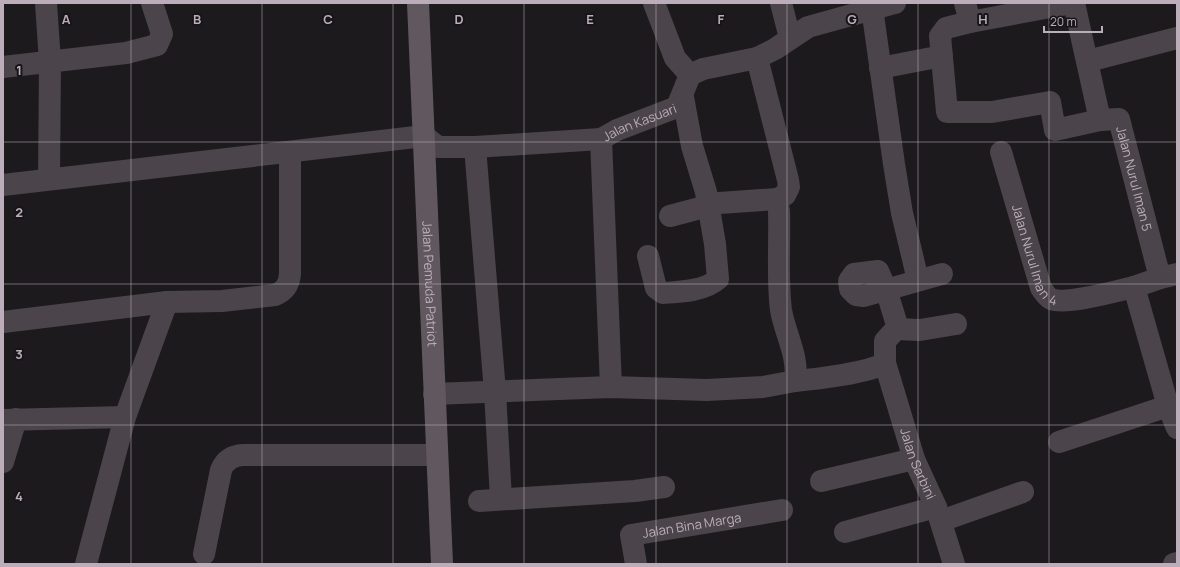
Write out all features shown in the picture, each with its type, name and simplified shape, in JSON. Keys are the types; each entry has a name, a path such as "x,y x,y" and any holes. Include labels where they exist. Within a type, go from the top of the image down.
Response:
{"main road":[{"name":"Jalan Pemuda Patriot","path":"418,3 442,564"}],"street":[{"path":"46,3 50,62 49,180"},
{"path":"3,67 126,53 157,45 162,34 152,3"},
{"path":"654,3 675,58 690,76 703,69 757,58 775,49 808,27 872,8 895,3"},
{"path":"781,3 790,38"},
{"path":"880,68 942,56 940,41 942,32 967,12 1067,4 1088,61 1100,120"},
{"path":"872,8 902,212 918,280"},
{"path":"1088,61 1177,38"},
{"name":"Jalan Nurul Iman 5","path":"942,56 947,112 992,112 1050,102 1054,130 1100,120 1119,119 1168,276"},
{"path":"670,216 708,206 785,196 789,187 788,180 757,58"},
{"name":"Jalan Kasuari","path":"424,136 438,147 475,147 601,139 617,130 677,107 683,97 690,76"},
{"path":"648,256 656,288 663,293 688,290 713,284 718,279 718,269 708,206 692,146 683,97"},
{"path":"3,185 424,136"},
{"path":"601,139 611,387"},
{"path":"475,147 495,392 501,499"},
{"path":"3,322 167,302 222,301 275,295 286,288 289,282 290,274 290,152"},
{"name":"Jalan Nurul Iman 4","path":"1001,152 1041,288 1046,296 1052,300 1084,298 1134,287 1168,276"},
{"path":"776,198 779,211 781,309 794,352 797,372 795,381"},
{"path":"942,274 886,289 896,320 896,329 920,330 956,324"},
{"path":"1134,287 1168,406 1177,428"},
{"path":"86,564 125,417 167,302"},
{"name":"Jalan Sarbini","path":"896,329 885,341 885,363 914,459 938,514 954,564"},
{"path":"434,394 611,387 708,390 763,387 841,375 875,368 885,363"},
{"path":"1060,442 1168,406"},
{"path":"3,462 10,420 125,417"},
{"path":"204,554 222,470 224,465 232,457 244,455 437,455"},
{"path":"821,481 914,459"},
{"path":"479,501 635,491 664,487"},
{"path":"846,532 938,514 1024,492"},
{"name":"Jalan Bina Marga","path":"636,564 631,535 782,510"}]}
